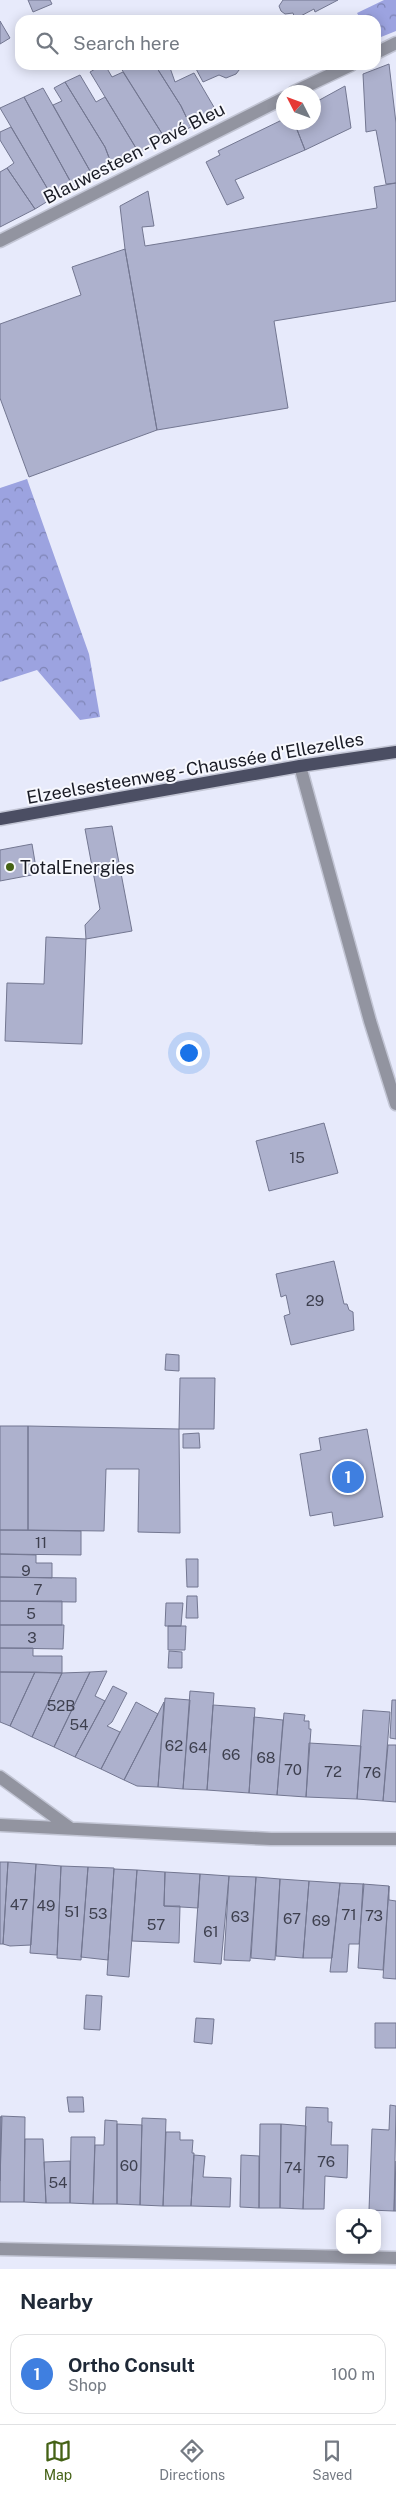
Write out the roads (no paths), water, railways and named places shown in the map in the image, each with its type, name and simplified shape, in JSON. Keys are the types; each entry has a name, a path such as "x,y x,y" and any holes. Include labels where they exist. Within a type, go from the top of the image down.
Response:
{"main road":[{"name":"Elzeelsesteenweg - Chaussée d'Ellezelles","path":"0,819 300,766 396,752"}],"street":[{"path":"381,51 396,44"},
{"path":"309,85 340,70"},
{"name":"Blauwesteen - Pavé Bleu","path":"0,241 276,102"},
{"path":"300,766 370,1021 396,1104"},
{"path":"0,1777 70,1828"},
{"path":"0,1825 271,1839 396,1839"},
{"path":"0,2249 396,2258"}],"place":[{"name":"TotalEnergies","path":"10,867"},
{"name":"Ortho Consult","path":"348,1477"}]}
